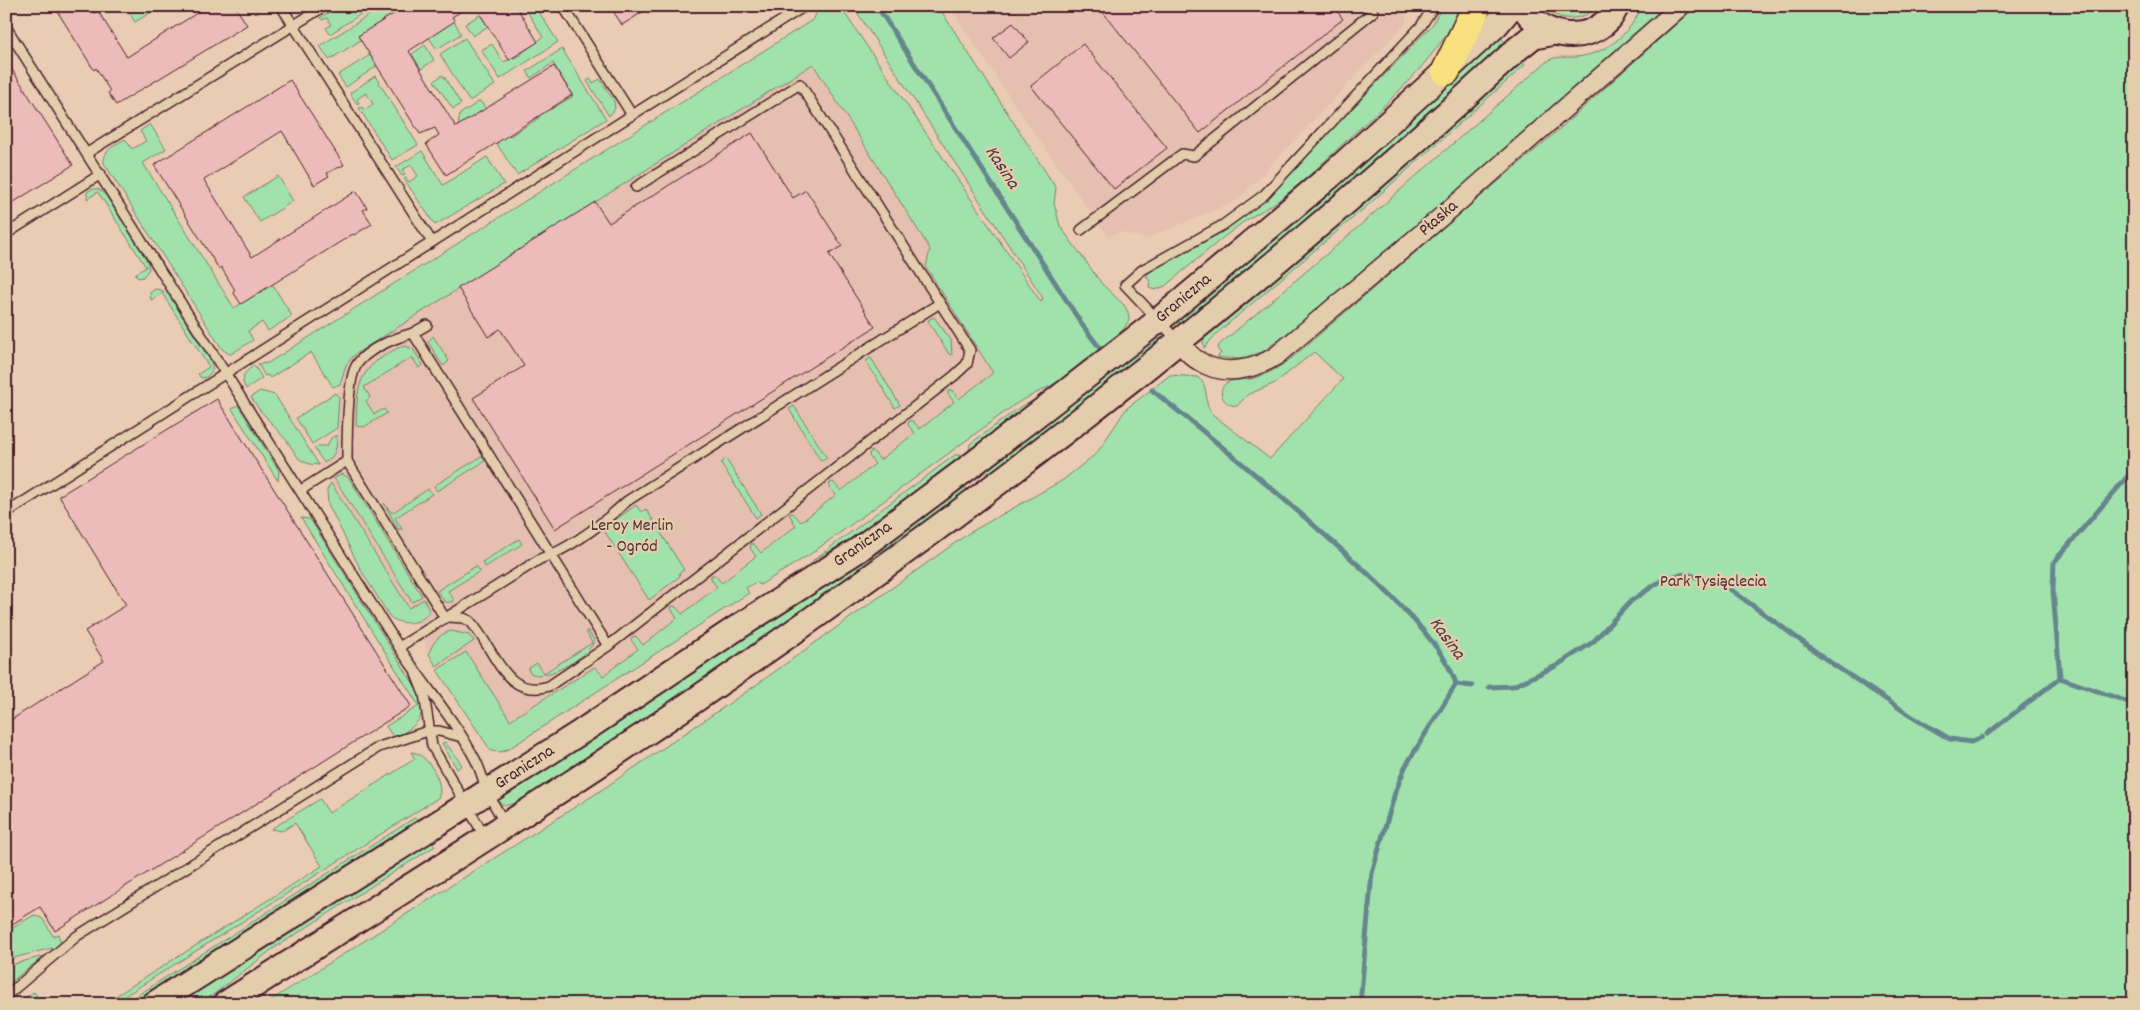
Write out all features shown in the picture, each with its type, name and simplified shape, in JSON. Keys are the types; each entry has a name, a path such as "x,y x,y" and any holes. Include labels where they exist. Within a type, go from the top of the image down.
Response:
{"highway":[{"path":"1446,71 1477,6"}],"main road":[{"name":"Graniczna","path":"154,1004 488,792 858,550 1159,320 1330,176 1496,25 1512,6"},
{"path":"1523,6 1537,24 1552,32 1570,36 1592,32 1609,19 1617,6"},
{"name":"Graniczna","path":"225,1004 600,764 797,628 986,492 1179,342 1350,197 1517,49 1532,37 1552,32"}],"street":[{"name":"Płaska","path":"1179,342 1199,362 1221,369 1252,368 1276,356 1454,206 1681,6"}],"lane":[{"path":"281,6 432,242"},
{"path":"87,153 325,6"},
{"path":"563,6 632,115"},
{"path":"6,513 805,6"},
{"path":"1081,230 1182,154 1194,156 1373,12 1368,6"},
{"path":"1179,342 1125,285 1142,270 1223,225 1264,194 1416,32 1434,6"},
{"path":"6,27 400,647 428,685 462,737 477,762 488,792 505,824"},
{"path":"447,618 462,618 470,621 508,677 525,688 539,689 549,686 608,646 967,364 970,350 800,84 636,187"},
{"path":"6,234 101,174"},
{"path":"400,647 540,559 552,555 601,524 627,501 940,303"},
{"path":"427,325 413,333 393,338 361,359 354,369 347,461 447,618"},
{"path":"413,333 608,646"},
{"path":"301,490 347,461"},
{"path":"413,667 424,694 428,731 438,758 485,837"},
{"path":"6,996 77,936 379,747 428,731 439,730 462,737"}],"shaded area":[{"path":"949,6 1406,6 1406,23 1238,200 1146,239 1120,232 1108,237 1012,101"},
{"path":"813,63 930,249 926,267 993,372 959,399 952,390 948,394 954,402 920,429 913,421 908,425 915,433 880,460 869,456 875,464 840,491 834,483 829,487 836,495 801,522 791,513 796,526 761,553 754,544 751,544 756,556 721,583 714,575 711,575 711,579 717,587 643,645 631,640 638,649 603,676 489,749 429,654 409,608 319,465 327,462 335,453 340,379 346,365 354,355"}],"green space":[{"path":"125,6 162,6 135,22"},
{"path":"339,6 373,6 330,34 326,28 331,25 327,18 322,20 320,18"},
{"path":"383,6 406,6 358,36 361,40 329,60 320,46"},
{"path":"524,6 535,6 558,42 500,79 481,50 492,44 503,62 521,55 543,37"},
{"path":"823,6 841,8 1041,302 1043,298 853,6 938,6 1056,188 1054,203 1060,226 1102,284 1124,305 1128,312 1129,320 1124,329 1056,383 1017,403 809,555 760,585 756,582 746,588 749,593 510,748 501,752 491,751 437,670 466,652 510,720 595,667 603,676 638,649 631,640 632,637 636,636 643,645 677,618 671,609 672,606 675,606 682,614 717,587 711,579 711,575 714,575 722,583 756,556 750,548 751,544 754,544 761,553 796,526 789,514 793,513 801,522 836,495 829,487 830,483 833,482 841,491 875,464 869,456 870,452 873,451 880,460 915,433 908,425 909,421 913,421 920,429 954,402 948,391 952,390 959,399 993,373 926,267 930,249 813,64 354,355 346,365 340,384 333,387 311,352 270,378 268,375 265,376 258,364 268,363 814,19 817,10"},
{"path":"1442,6 1463,6 1440,44 1412,77 1381,108 1309,176 1283,197 1242,223 1165,286 1155,290 1149,288 1150,281 1146,276 1152,270 1219,234 1265,200 1433,24"},
{"path":"1543,6 1598,6 1578,18 1563,18 1549,12"},
{"path":"1642,6 1669,6 1336,297 1262,352 1239,359 1217,357 1221,353 1218,350 1219,345 1341,242 1546,62 1557,58 1587,55 1607,47 1624,34"},
{"name":"Park Tysiąclecia","path":"1696,6 2134,6 2134,1004 265,1004 597,793 749,690 969,533 1063,480 1097,453 1126,409 1170,375 1197,377 1204,385 1207,404 1212,414 1270,459 1343,379 1314,352 1275,383 1247,395 1237,406 1231,405 1223,399 1223,386 1231,381 1251,379 1262,375 1293,357 1555,133"},
{"path":"480,15 488,26 473,36 465,24"},
{"path":"452,17 461,34 437,49 426,34"},
{"path":"1500,37 1507,44 1278,247 1182,324 1175,322 1346,175"},
{"path":"465,38 495,85 469,101 440,54"},
{"path":"425,45 434,60 421,69 412,54"},
{"path":"562,49 606,119 517,175 497,144 496,139 507,133 510,136 539,118 537,113 548,107 550,110 573,96 553,63 531,78 527,71"},
{"path":"370,55 377,66 346,87 338,75"},
{"path":"1520,60 1525,65 1367,206 1216,334 1204,348 1203,340 1207,333"},
{"path":"443,75 461,104 453,109 434,81"},
{"path":"375,76 418,145 392,160 359,108 362,107 364,110 373,104 366,93 357,99 359,103 357,104 350,93"},
{"path":"590,79 593,83 600,79 614,101 615,109 609,116 587,81"},
{"path":"480,101 486,109 458,126 460,114"},
{"path":"150,124 166,149 143,163 234,308 272,284 292,316 268,331 262,322 248,331 253,340 231,354 222,349 104,163 105,155 108,151 125,139 132,149 146,141 140,131"},
{"path":"422,151 443,185 487,157 504,184 435,225 404,179 406,178 409,182 418,176 411,165 402,170 405,174 402,176 396,167"},
{"path":"278,176 293,201 260,222 244,197"},
{"path":"92,189 98,189 105,194 147,260 149,269 143,277 138,278 135,274 146,267 98,192 87,199 87,192"},
{"path":"155,289 168,294 210,360 213,369 207,377 201,378 198,374 209,367 162,293 151,300 150,293"},
{"path":"934,317 951,340 952,355 949,354 929,323 928,320"},
{"path":"433,336 449,361 443,366 428,342"},
{"path":"1154,338 1163,341 989,476 984,469"},
{"path":"405,346 413,349 423,365 419,368 412,357 364,387 370,397 366,401 374,414 384,409 387,413 364,427 356,426 358,395 363,378 368,370 384,356 399,347"},
{"path":"871,358 900,405 895,408 866,361"},
{"path":"254,365 262,378 246,389 243,382 244,374"},
{"path":"260,391 275,395 319,465 309,464 299,459 287,441 259,409 251,397"},
{"path":"335,393 339,397 337,428 312,444 296,418"},
{"path":"1048,394 971,452 969,450 970,444 1020,407"},
{"path":"238,405 279,471 278,481 232,409"},
{"path":"794,406 827,458 821,461 789,409"},
{"path":"337,435 335,451 331,458 324,463 314,448 327,446 331,438"},
{"path":"955,455 959,455 962,459 848,541 812,561"},
{"path":"482,456 485,461 437,491 434,486"},
{"path":"726,459 761,514 756,518 721,463"},
{"path":"342,474 349,478 422,596 412,602 334,478"},
{"path":"331,483 409,608 424,599 429,611 422,619 406,623 390,617 362,572 328,504 327,490"},
{"path":"963,485 968,492 714,673 524,800 506,805 498,801 500,795 792,605"},
{"path":"428,489 432,494 395,518 402,529 398,529 384,503 392,513"},
{"name":"Leroy Merlin - Ogród","path":"636,505 641,512 646,509 684,570 679,573 680,576 649,600 603,529"},
{"path":"301,518 310,519 420,694 422,708 419,720 412,727 398,735 393,737 386,726 419,706"},
{"path":"519,539 522,544 485,567 482,562"},
{"path":"476,566 480,571 448,591 454,600 453,602 445,602 437,591"},
{"path":"451,631 469,635 474,641 436,666 429,654 430,650 440,637"},
{"path":"586,631 594,640 591,646 585,653 576,660 545,674 536,675 529,672 529,668 537,663 544,673 592,643"},
{"path":"445,742 462,765 457,769 442,743"},
{"path":"411,752 423,757 434,770 440,792 438,798 112,1004 103,1004 322,866 295,823 282,831 271,829 320,799 329,813 415,759"},
{"path":"416,817 420,823 135,1004 124,1004"},
{"path":"430,838 435,846 274,948 201,1004 170,1004"},
{"path":"34,915 43,919 53,936 58,934 61,943 53,950 52,948 6,960 6,932"},
{"path":"44,956 6,986 6,966"},
{"path":"34,992 42,1004 15,1004"}],"building":[{"path":"54,6 89,6 94,13 98,11 127,57 208,6 235,6 247,25 116,105 96,68 94,70"},
{"path":"406,6 470,6 452,17 455,21 409,51 456,127 554,66 572,95 446,175 426,144 439,135 435,128 420,134 358,36"},
{"path":"475,6 516,6 538,42 509,60"},
{"path":"610,6 652,6 622,25"},
{"path":"1098,6 1333,6 1343,19 1200,133"},
{"path":"1013,23 1029,42 1009,58 993,38"},
{"path":"1083,44 1167,148 1114,189 1031,86"},
{"path":"6,60 73,165 6,207"},
{"path":"290,80 344,165 327,173 329,176 314,185 282,131 204,180 252,257 356,191 367,208 363,210 372,224 241,304 221,267 219,269 154,165"},
{"path":"752,133 793,198 806,190 842,246 829,254 875,327 555,529 473,398 524,366 500,329 488,337 458,288 595,202 609,223"},
{"path":"217,399 411,706 55,931 40,907 6,928 6,723 104,661 85,631 126,605 59,496"}],"waterway":[{"name":"Kasina","path":"877,6 1083,326 1099,347"},
{"name":"Kasina","path":"1152,390 1284,499 1381,586 1436,646 1456,684 1405,767 1395,793 1372,873 1360,1004"},
{"path":"1987,734 2060,678 2053,590 2054,562 2134,469"},
{"path":"1489,687 1513,686 1556,666 1593,642 1631,601 1665,578 1686,574 1715,582 1730,589 1834,665 1914,718 1950,739 1971,742 1982,737"},
{"path":"2060,678 2134,704"},
{"path":"1456,684 1472,686"}]}
